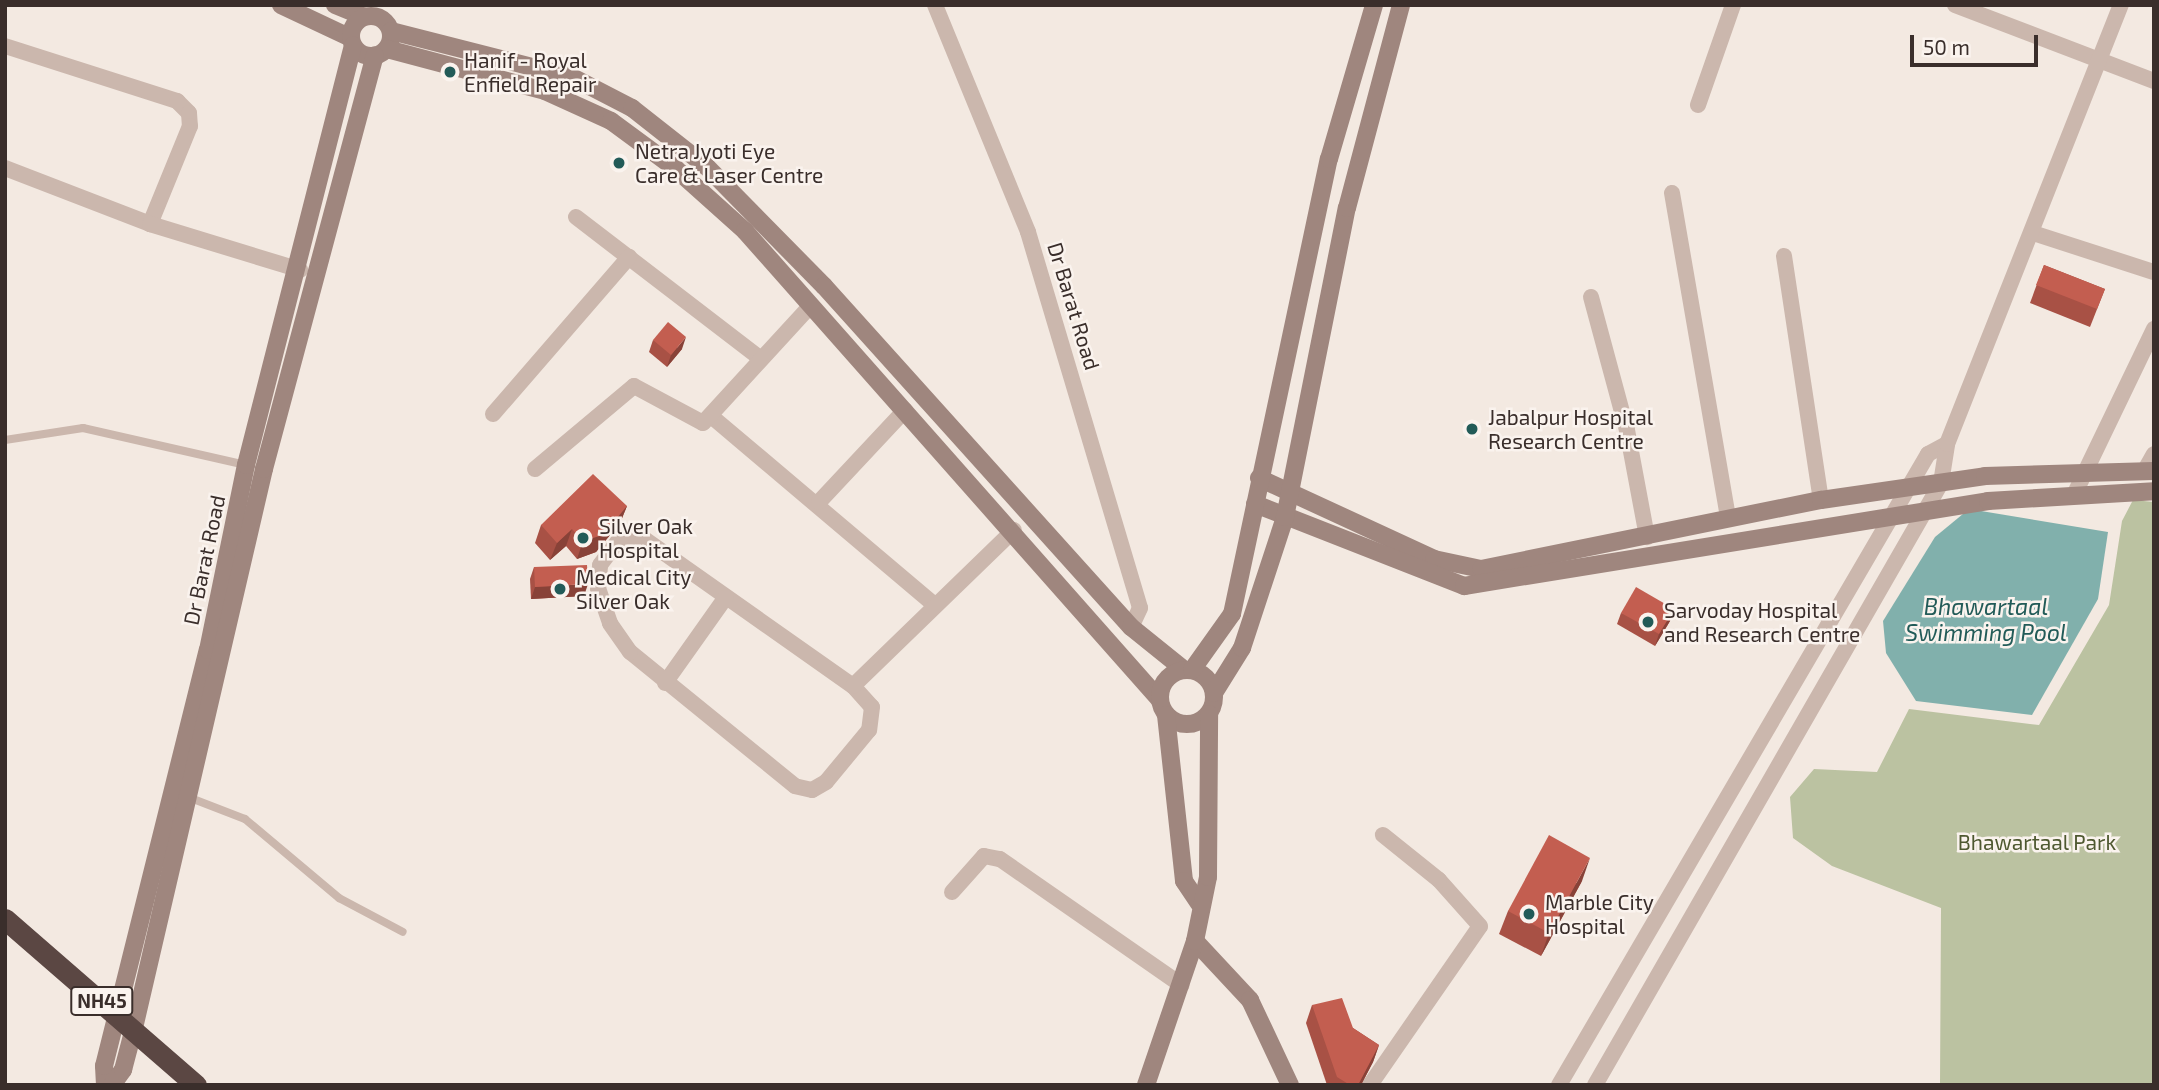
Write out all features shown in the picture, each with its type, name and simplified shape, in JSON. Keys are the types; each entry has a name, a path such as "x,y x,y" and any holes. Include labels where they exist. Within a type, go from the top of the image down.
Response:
{"highway":[{"name":"NH45","path":"5,919 134,1028 196,1085"}],"street":[{"path":"281,5 352,42 381,53 545,91 611,121 745,231 1014,530 1163,708 1188,724 1209,714"},
{"path":"335,5 374,13 391,31 572,77 632,108 707,167 816,277 1131,627 1187,670 1208,678 1214,693"},
{"name":"Dr Barat Road","path":"935,5 1028,232 1140,608 1131,627"},
{"path":"1199,903 1184,881 1163,708 1167,677 1187,670 1232,614 1329,159 1374,5"},
{"path":"1146,1085 1195,941 1199,903 1208,877 1209,714 1214,693 1242,648 1285,517 1347,208 1401,5"},
{"path":"1698,105 1733,5"},
{"path":"1955,5 2154,80"},
{"path":"1595,1085 1941,483 1947,444 2102,61 2121,5"},
{"name":"Dr Barat Road","path":"105,1085 116,1013 208,650 246,465 300,270 352,42 374,13"},
{"name":"Dr Barat Road","path":"112,1085 123,1070 134,1028 264,469 381,53 391,31"},
{"path":"5,46 177,101 188,113 190,126 150,224"},
{"path":"5,168 150,224 300,270"},
{"path":"1672,193 1728,518"},
{"path":"576,217 760,358"},
{"path":"2033,233 2154,272"},
{"path":"1784,256 1821,499"},
{"path":"493,414 629,257"},
{"path":"1591,297 1627,430 1647,537"},
{"path":"535,469 634,386 695,423 711,416 811,304"},
{"path":"2076,491 2154,329"},
{"path":"819,502 905,410"},
{"path":"711,416 819,502 935,605"},
{"path":"1559,1085 1895,517 1928,454 1947,444"},
{"path":"1259,478 1462,569 1647,537 1821,499 1941,483 2151,465"},
{"path":"1255,504 1464,586 1926,512 2076,491 2154,491"},
{"path":"853,687 1014,530"},
{"path":"622,536 643,538 853,687 874,716 826,782 812,790 795,786 665,683 630,652 610,623 598,589 600,565 622,536"},
{"path":"665,683 726,597"},
{"path":"1370,1085 1480,926 1439,880 1383,835"},
{"path":"953,892 984,856 1000,859 1181,985"},
{"path":"1195,941 1250,999 1290,1085"}],"lane":[{"path":"5,440 83,429 246,465"},
{"path":"188,797 245,819 339,898 402,932"}],"green space":[{"name":"Bhawartaal Park","path":"2133,500 2154,502 2154,1085 1940,1085 1941,908 1832,866 1793,838 1790,797 1814,769 1877,772 1909,709 2039,725 2109,605 2122,521"}],"water":[{"name":"Bhawartaal Swimming Pool","path":"1969,509 2108,532 2098,599 2032,715 1916,701 1886,653 1883,621 1935,537"}],"building":[{"path":"2044,265 2105,289 2097,309 2036,285"},
{"path":"668,322 686,337 671,355 653,340"},
{"path":"593,474 627,506 603,535 583,541 572,529 557,543 541,525"},
{"path":"587,565 588,584 535,587 534,567"},
{"path":"1636,587 1674,609 1659,634 1621,613"},
{"path":"1549,835 1590,858 1549,933 1508,911"},
{"path":"1342,998 1353,1028 1379,1045 1358,1085 1350,1085 1337,1077 1312,1005"}],"place":[{"name":"Hanif - Royal Enfield Repair","path":"450,72"},
{"name":"Netra Jyoti Eye Care & Laser Centre","path":"619,163"},
{"name":"Jabalpur Hospital Research Centre","path":"1472,429"},
{"name":"Silver Oak Hospital","path":"583,538"},
{"name":"Medical City Silver Oak","path":"560,589"},
{"name":"Sarvoday Hospital and Research Centre","path":"1648,622"},
{"name":"Marble City Hospital","path":"1529,914"}]}
